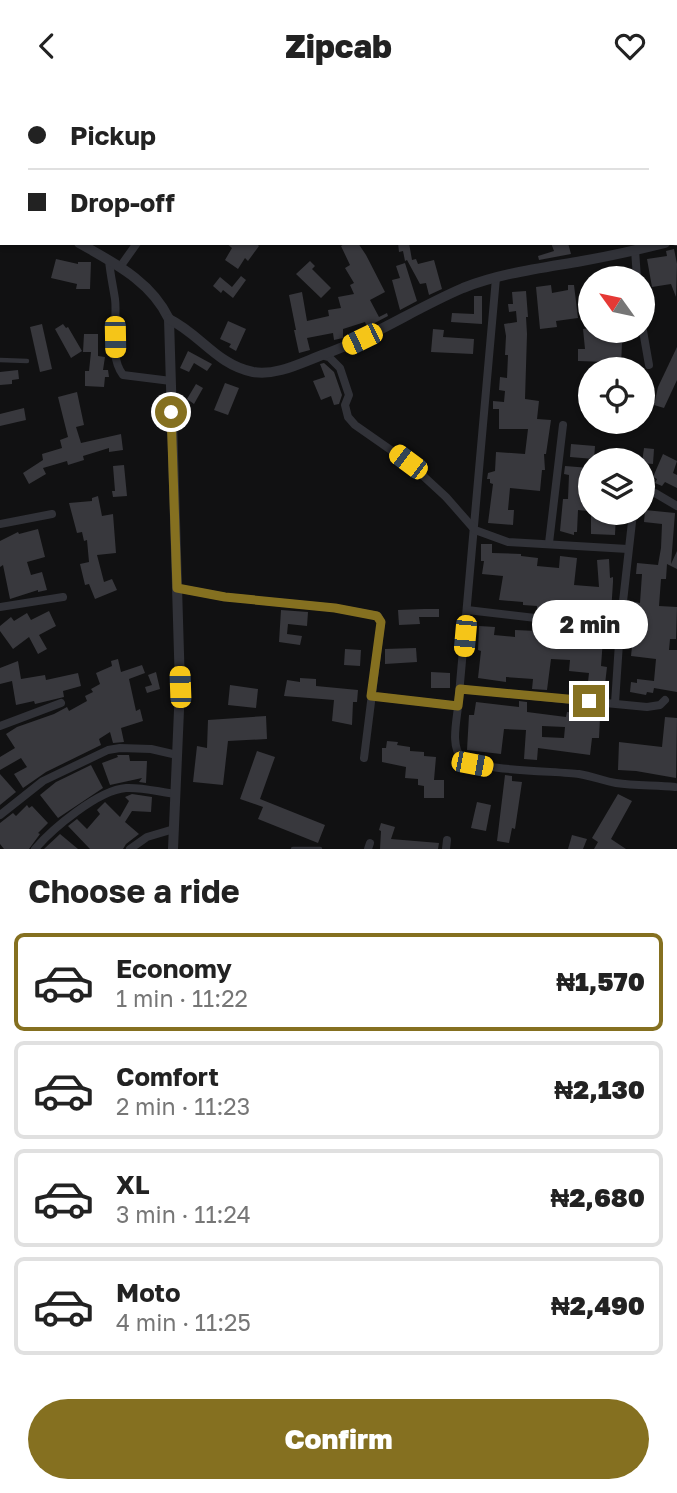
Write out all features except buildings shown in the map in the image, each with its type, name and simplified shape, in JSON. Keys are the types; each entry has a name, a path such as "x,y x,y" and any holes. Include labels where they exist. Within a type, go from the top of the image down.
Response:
{"street":[{"path":"83,245 148,287 169,319 180,687 173,849"},
{"path":"120,267 136,245"},
{"path":"169,319 183,326 217,357 231,365 254,372 272,372 341,349 465,287 514,273 656,245"},
{"path":"635,250 636,266"},
{"path":"109,260 115,300 116,353 120,372 122,375 171,381"},
{"path":"496,278 458,706 457,749 462,758 472,764 494,768 580,774 617,783 675,787"},
{"path":"170,337 183,326"},
{"path":"321,355 329,357 340,368 348,395 345,405 348,417 355,425 408,462 446,497 475,530 508,542 628,549"},
{"path":"549,543 563,425"},
{"path":"655,493 677,506"},
{"path":"0,523 52,514"},
{"path":"615,703 631,525"},
{"path":"177,588 225,597 335,608 377,616 381,622 364,758"},
{"path":"0,607 63,597"},
{"path":"467,610 620,628"},
{"path":"460,689 647,707 660,705 665,701"},
{"path":"371,696 458,706"},
{"path":"0,726 61,703"},
{"path":"0,815 43,781 108,750 151,749 177,755"},
{"path":"35,849 51,830 109,793 122,788 176,794"},
{"path":"130,849 147,837 174,829"}],"lane":[{"path":"0,360 27,361"},
{"path":"293,849 320,849"}],"route":[{"path":"171,412 177,588 225,597 335,608 377,616 381,622 371,696 458,706 460,689 589,701"}]}
